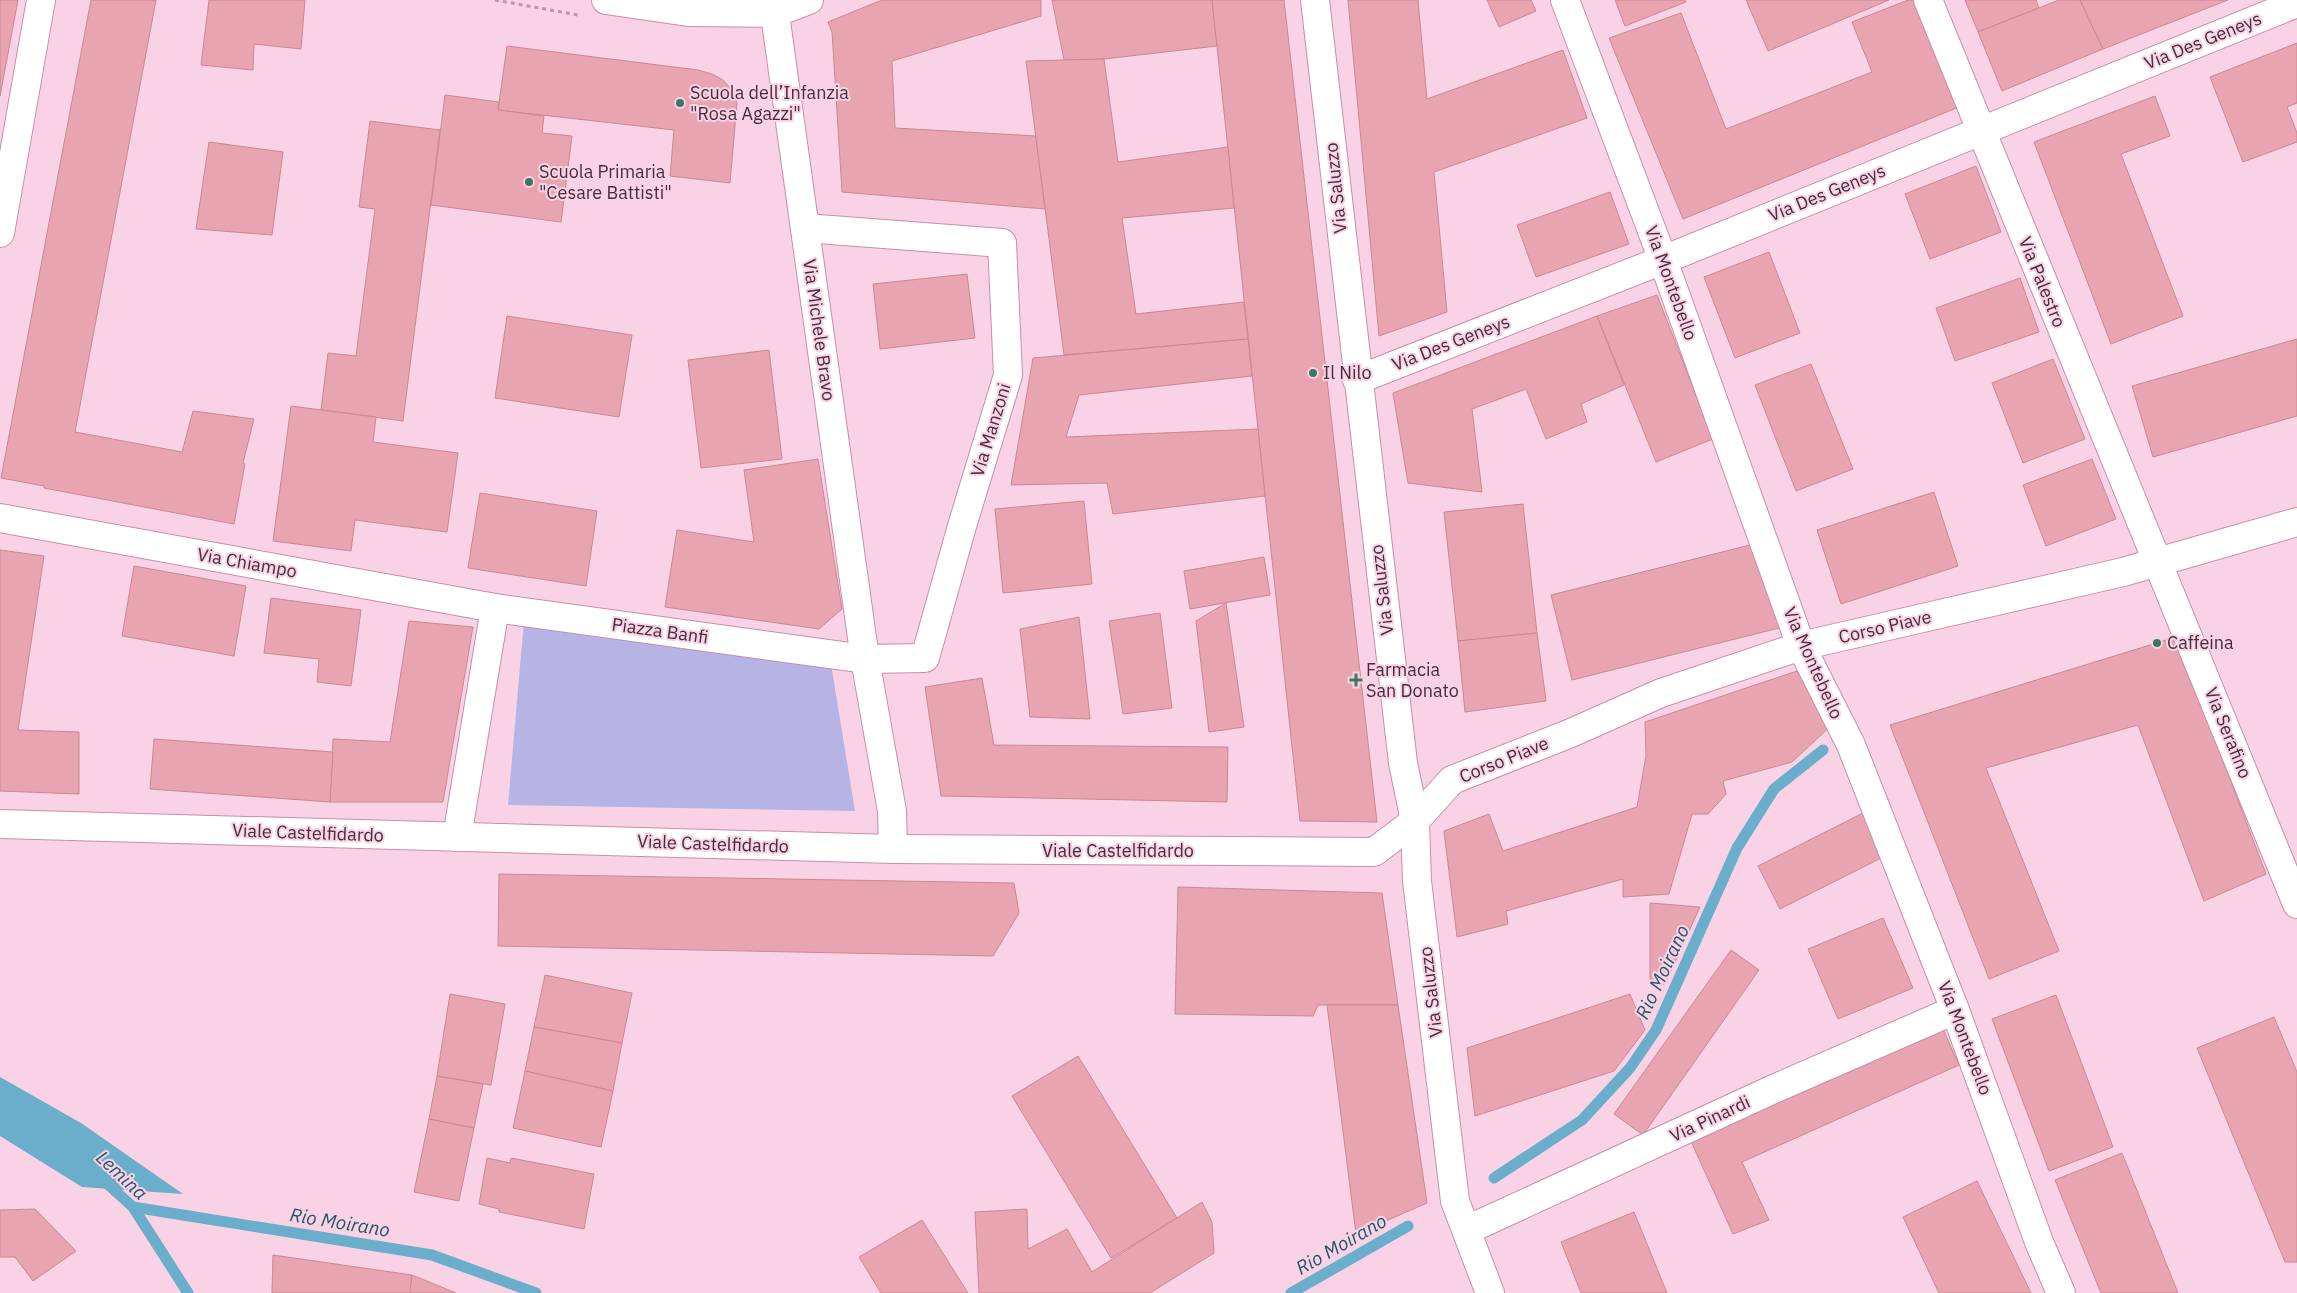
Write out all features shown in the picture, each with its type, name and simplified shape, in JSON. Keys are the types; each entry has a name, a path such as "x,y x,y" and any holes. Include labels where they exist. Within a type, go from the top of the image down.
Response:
{"street":[{"path":"0,233 41,0"},
{"path":"606,0 688,12 774,7 809,0"},
{"name":"Via Saluzzo","path":"1314,0 1403,763 1415,821 1418,881 1455,1201 1490,1293"},
{"name":"Via Montebello","path":"1565,0 1663,260 1802,646 1850,745 1955,1010 2039,1242 2061,1293"},
{"name":"Via Palestro","path":"1928,0 2157,563"},
{"name":"Via Des Geneys","path":"1357,380 1663,260 2297,3"},
{"name":"Via Michele Bravo","path":"774,7 865,659"},
{"name":"Via Manzoni","path":"805,228 1002,243 1008,375 962,526 925,658 865,659"},
{"name":"Via Chiampo","path":"0,518 495,608"},
{"name":"Corso Piave","path":"1415,821 1452,780 1571,733 1661,693 1802,646 2157,563 2297,522"},
{"name":"Via Serafino","path":"2157,563 2243,768 2297,904"},
{"path":"457,837 495,608"},
{"name":"Piazza Banfi","path":"495,608 865,659"},
{"path":"865,659 892,811 893,849"},
{"name":"Viale Castelfidardo","path":"0,824 893,849 1374,852 1415,821"},
{"name":"Via Pinardi","path":"1467,1230 1776,1088 1955,1010"}],"shaded area":[{"path":"524,621 831,664 855,811 508,805"}],"water":[{"path":"0,1077 81,1123 183,1194 82,1187 0,1136"}],"building":[{"path":"0,0 18,0 0,96"},
{"path":"91,0 156,0 75,432 182,452 193,411 254,419 243,463 245,464 234,524 1,478"},
{"path":"209,0 305,0 301,49 254,44 253,70 201,65"},
{"path":"882,0 1041,0 1041,16 892,61 895,128 1036,136 1045,209 842,192 832,32 828,22"},
{"path":"1052,0 1212,0 1217,46 1104,59 1064,60"},
{"path":"1212,0 1284,0 1377,822 1300,821"},
{"path":"1348,0 1418,0 1427,99 1563,50 1587,118 1434,172 1447,312 1379,336"},
{"path":"1487,0 1531,0 1536,11 1499,27"},
{"path":"1615,0 1685,0 1686,2 1625,26"},
{"path":"1746,0 1889,0 1768,51"},
{"path":"1908,0 1915,0 1959,107 1683,219 1609,38 1681,13 1726,129 1872,72 1852,22"},
{"path":"1965,0 2036,0 2039,8 1978,32"},
{"path":"2059,0 2080,0 2103,49 2002,91 1978,32"},
{"path":"2080,0 2228,0 2103,49"},
{"path":"2297,43 2297,103 2287,107 2297,133 2297,142 2243,162 2210,77"},
{"path":"507,46 698,70 723,80 732,90 737,103 730,183 670,176 674,130 498,110"},
{"path":"1104,59 1118,162 1228,147 1234,208 1122,218 1136,314 1244,302 1248,339 1064,355 1026,61"},
{"path":"445,95 499,102 498,110 544,116 542,133 572,136 561,222 431,205"},
{"path":"2155,96 2170,136 2121,154 2183,316 2111,344 2034,142"},
{"path":"370,121 440,130 403,421 321,410 328,353 356,356 375,209 359,207"},
{"path":"209,142 283,152 272,235 196,229"},
{"path":"1976,166 2001,232 1930,259 1905,194"},
{"path":"1610,192 1629,244 1536,277 1517,225"},
{"path":"1769,252 1800,333 1735,358 1704,277"},
{"path":"967,274 975,338 880,349 873,284"},
{"path":"2020,278 2039,332 1955,361 1936,308"},
{"path":"1657,295 1713,439 1656,462 1597,316"},
{"path":"507,316 632,335 619,417 495,398"},
{"path":"1597,316 1624,385 1581,404 1587,422 1546,439 1526,389 1472,409 1482,492 1408,483 1393,393"},
{"path":"1248,339 1252,376 1079,395 1066,437 1258,429 1265,496 1113,514 1107,483 1011,485 1033,358"},
{"path":"2297,339 2297,416 2153,457 2132,386"},
{"path":"769,350 782,459 701,468 688,360"},
{"path":"2053,359 2085,439 2023,463 1992,383"},
{"path":"1811,364 1853,469 1796,491 1755,385"},
{"path":"291,406 376,417 373,442 458,453 447,532 355,520 351,551 273,541"},
{"path":"818,459 842,609 819,629 665,607 677,530 754,542 744,470"},
{"path":"2092,459 2116,519 2046,546 2023,485"},
{"path":"1934,492 1958,566 1841,604 1817,530"},
{"path":"480,493 597,511 586,586 468,568"},
{"path":"1084,501 1092,584 1003,593 995,509"},
{"path":"1523,504 1537,633 1458,641 1444,512"},
{"path":"1762,542 1783,627 1572,680 1551,595"},
{"path":"0,550 44,556 18,730 79,732 79,794 0,791"},
{"path":"1264,557 1270,595 1190,609 1184,571"},
{"path":"134,566 246,586 234,656 122,636"},
{"path":"271,598 361,610 351,686 317,682 319,659 264,653"},
{"path":"1226,603 1244,727 1209,732 1196,621"},
{"path":"1160,613 1172,708 1123,714 1109,621"},
{"path":"1079,617 1090,719 1030,717 1020,629"},
{"path":"409,621 473,627 443,802 330,802 333,739 390,742"},
{"path":"1537,633 1546,701 1465,712 1458,641"},
{"path":"2176,637 2266,874 2204,901 2138,725 1986,768 2059,951 1989,979 1890,725"},
{"path":"1797,671 1833,724 1792,762 1723,781 1726,794 1708,814 1692,814 1669,894 1623,897 1623,879 1506,911 1508,924 1457,937 1444,831 1489,814 1503,851 1637,807 1646,756 1645,722"},
{"path":"982,678 994,745 1228,747 1227,802 941,796 925,687"},
{"path":"154,739 333,752 330,802 150,789"},
{"path":"1865,812 1887,855 1780,909 1758,866"},
{"path":"499,874 1014,883 1019,913 993,956 498,946"},
{"path":"1178,887 1382,893 1398,1005 1318,1005 1313,1016 1175,1014"},
{"path":"1650,903 1700,907 1665,984 1650,984"},
{"path":"1883,918 1913,988 1838,1019 1808,949"},
{"path":"1731,950 1759,970 1643,1135 1614,1114"},
{"path":"545,975 632,993 622,1043 534,1027"},
{"path":"450,994 505,1004 491,1085 437,1076"},
{"path":"1630,994 1645,1030 1614,1071 1475,1116 1467,1048"},
{"path":"2056,995 2113,1147 2049,1171 1992,1019"},
{"path":"1327,1005 1398,1005 1427,1203 1356,1234"},
{"path":"2274,1017 2297,1072 2297,1262 2285,1262 2197,1048"},
{"path":"534,1027 622,1043 613,1091 525,1071"},
{"path":"1942,1027 1959,1065 1742,1162 1769,1220 1733,1234 1690,1139"},
{"path":"1078,1056 1177,1218 1111,1258 1012,1096"},
{"path":"525,1071 613,1091 601,1147 513,1128"},
{"path":"437,1076 483,1084 474,1128 429,1119"},
{"path":"429,1119 474,1128 459,1201 414,1192"},
{"path":"2122,1153 2178,1293 2101,1293 2055,1180"},
{"path":"487,1158 510,1163 511,1158 594,1174 584,1229 499,1212 499,1209 479,1204"},
{"path":"1977,1181 2031,1293 1939,1293 1903,1217"},
{"path":"1202,1202 1212,1222 1214,1253 1150,1293 979,1293 975,1212 1027,1209 1028,1249 1067,1229 1092,1272"},
{"path":"35,1209 76,1251 33,1281 15,1257 0,1257 0,1210"},
{"path":"1634,1212 1667,1293 1581,1293 1561,1242"},
{"path":"922,1220 968,1293 881,1293 859,1257"},
{"path":"273,1255 412,1275 410,1293 272,1293"},
{"path":"412,1275 456,1293 410,1293"}],"waterway":[{"name":"Rio Moirano","path":"1494,1178 1582,1120 1630,1068 1656,1030 1737,848 1774,789 1823,750"},
{"name":"Lemina","path":"103,1180 133,1207 188,1293"},
{"name":"Rio Moirano","path":"133,1207 432,1255 536,1293"},
{"name":"Rio Moirano","path":"1291,1293 1408,1226"}],"place":[{"name":"Scuola dell’Infanzia \"Rosa Agazzi\"","path":"680,103"},
{"name":"Scuola Primaria \"Cesare Battisti\"","path":"529,182"},
{"name":"Il Nilo","path":"1313,373"},
{"name":"Caffeina","path":"2157,643"},
{"name":"Farmacia San Donato","path":"1356,680"}]}
